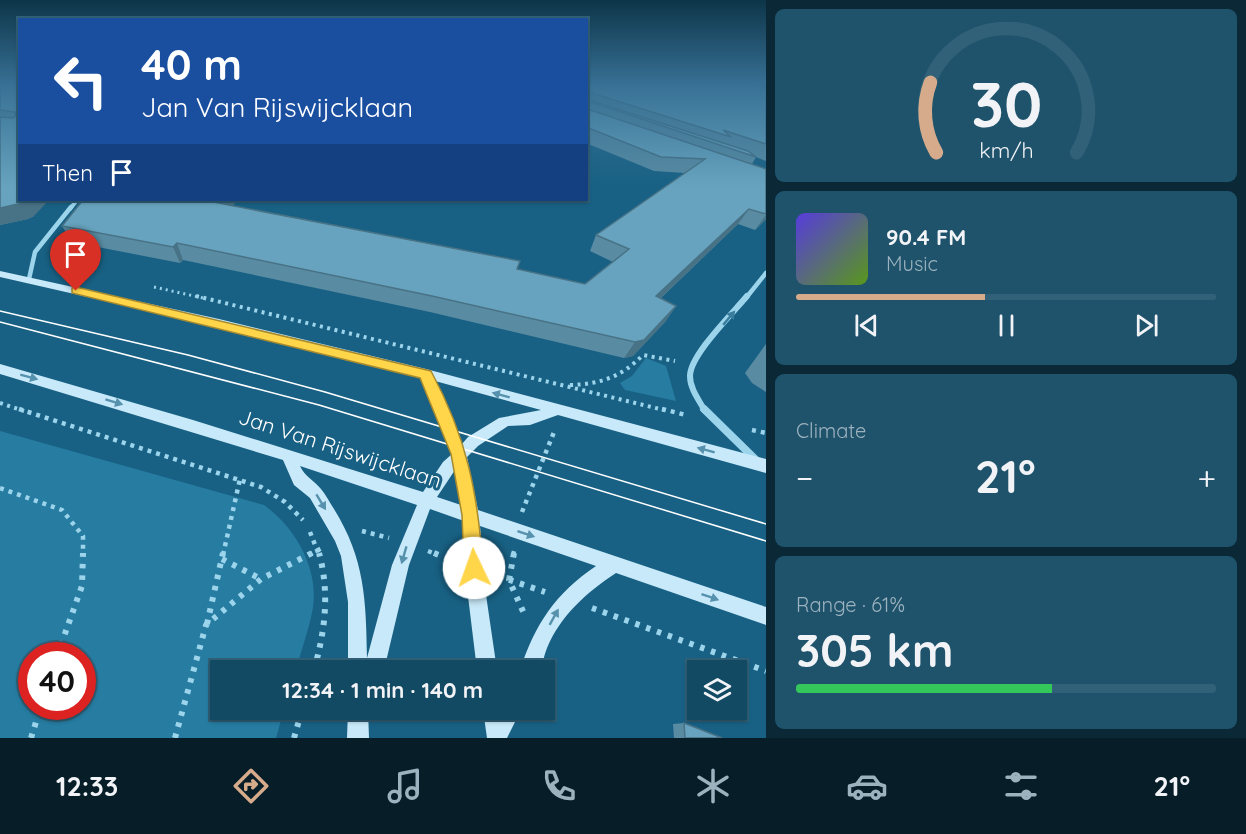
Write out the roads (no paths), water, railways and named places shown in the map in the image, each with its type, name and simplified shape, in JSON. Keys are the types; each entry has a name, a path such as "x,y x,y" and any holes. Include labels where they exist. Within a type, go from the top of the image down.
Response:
{"main road":[{"path":"0,273 426,374 764,466"},
{"name":"Jan Van Rijswijcklaan","path":"0,369 288,456 471,515 766,616"},
{"path":"426,374 459,454 471,515 476,588 487,660"},
{"path":"377,660 407,544 426,501 459,454 504,422 528,419 558,410"},
{"path":"288,456 298,480 315,493 342,537 349,556 357,602 358,660"},
{"path":"533,660 538,646 566,598 614,564"},
{"path":"358,720 359,735"},
{"path":"359,735 362,720"},
{"path":"494,720 497,737"},
{"path":"497,737 505,720"}],"street":[{"path":"29,279 34,252 75,201"},
{"path":"764,466 714,422 705,411 691,385 690,373 693,364 766,273"}],"tram line":[{"path":"0,311 188,355 325,392 766,524"},
{"path":"0,322 319,405 766,541"}]}
